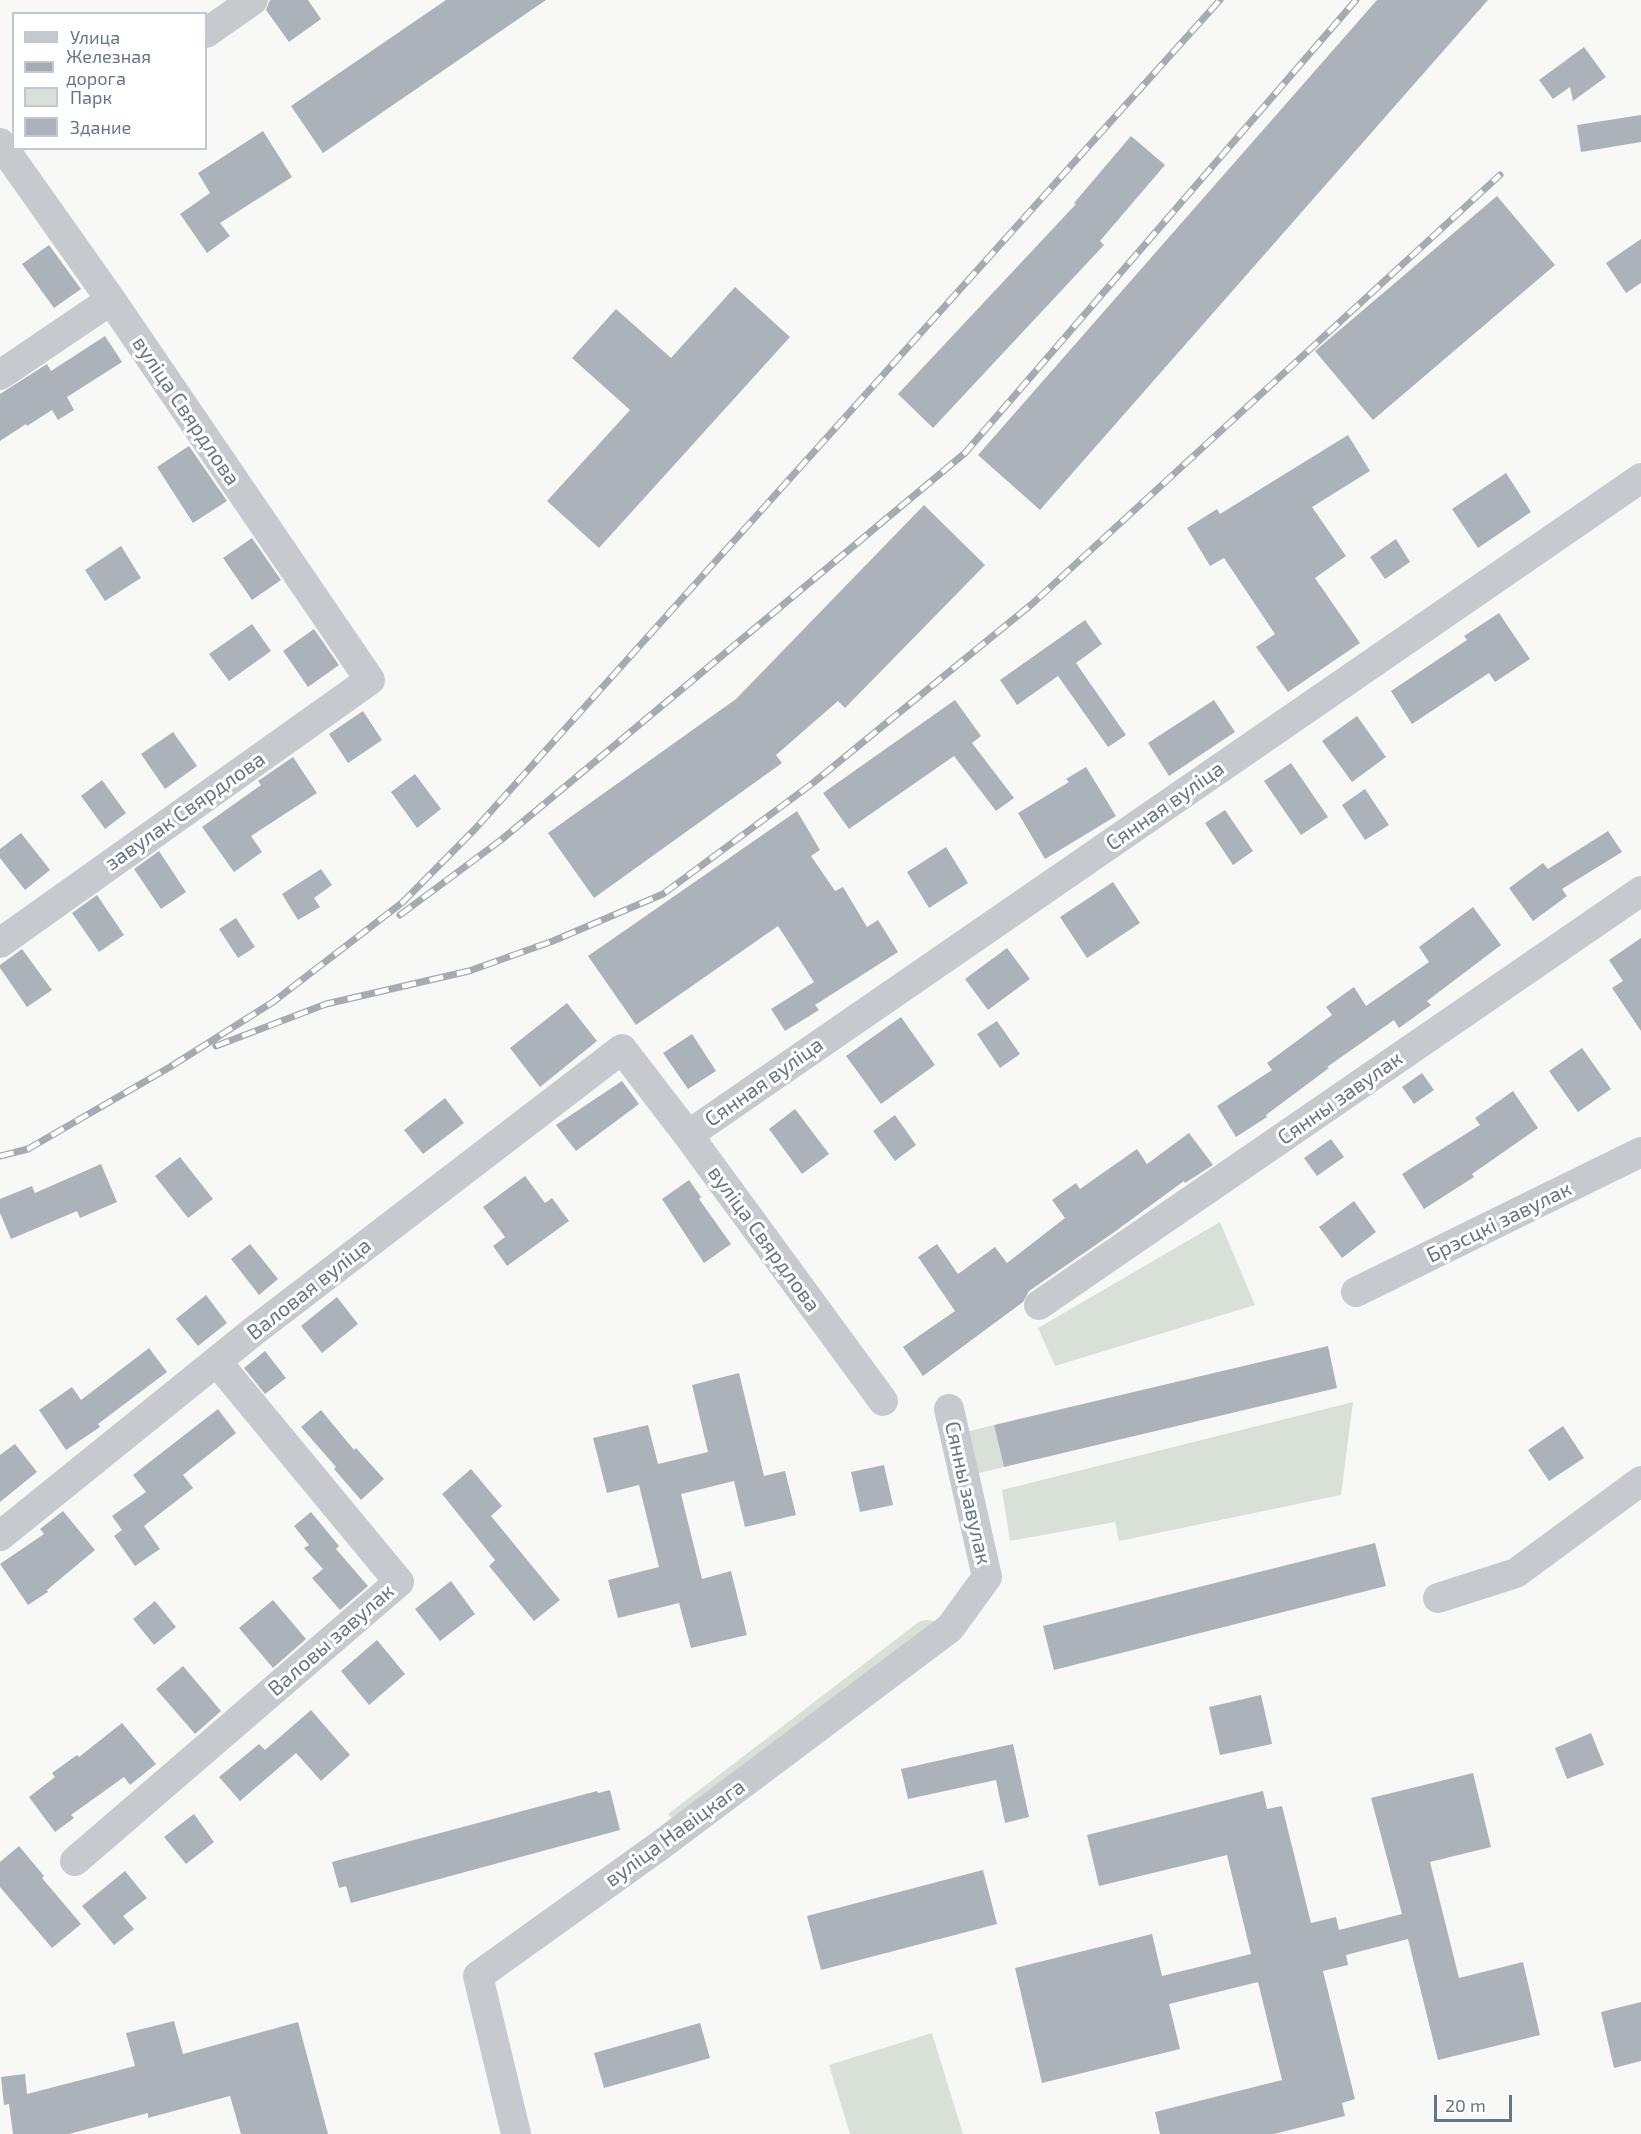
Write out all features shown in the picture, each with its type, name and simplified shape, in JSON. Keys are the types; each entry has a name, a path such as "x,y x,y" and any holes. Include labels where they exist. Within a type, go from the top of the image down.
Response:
{"street":[{"path":"207,32 253,0"},
{"name":"вуліца Свярдлова","path":"16,152 111,300 370,680"},
{"path":"0,375 111,300"},
{"name":"Сянная вуліца","path":"688,1135 1641,478"},
{"name":"завулак Свярдлова","path":"0,943 370,680"},
{"name":"Сянны завулак","path":"1039,1305 1641,891"},
{"name":"вуліца Свярдлова","path":"622,1049 883,1401"},
{"name":"Валовая вуліца","path":"0,1536 217,1362 622,1049"},
{"name":"Брэсцкі завулак","path":"1356,1292 1641,1152"},
{"name":"Валовы завулак","path":"75,1861 399,1582 217,1362"},
{"name":"Сянны завулак","path":"949,1409 987,1577"},
{"path":"1438,1598 1516,1573 1641,1481"},
{"name":"вуліца Навіцкага","path":"516,2134 478,1976 658,1847 950,1628 987,1577"}],"green space":[{"path":"1220,1222 1255,1305 1055,1366 1038,1328"},
{"path":"1353,1402 1341,1495 1119,1541 1115,1522 1010,1541 1002,1490"},
{"path":"994,1425 1004,1467 971,1475 961,1433"},
{"path":"920,1621 934,1621 938,1626 672,1818 668,1814"},
{"path":"932,2033 963,2134 850,2134 829,2065"}],"building":[{"path":"270,0 308,0 321,19 289,42 266,10"},
{"path":"446,0 546,0 323,153 291,106"},
{"path":"1377,0 1488,0 1040,510 978,455"},
{"path":"1584,47 1606,77 1573,101 1570,87 1553,99 1539,80"},
{"path":"1641,115 1641,142 1581,152 1577,125"},
{"path":"263,131 292,177 220,223 230,236 207,253 180,214 210,193 198,173"},
{"path":"1131,136 1165,165 1100,241 1104,245 933,428 898,394 1076,204 1074,203"},
{"path":"1497,196 1555,265 1373,420 1315,351"},
{"path":"1641,239 1641,283 1626,293 1606,263"},
{"path":"49,245 81,289 54,308 22,264"},
{"path":"735,287 790,337 599,548 547,501 630,410 572,358 616,309 671,358"},
{"path":"105,336 122,362 67,397 74,410 58,420 52,410 0,441 0,394 47,364 51,371"},
{"path":"1348,435 1370,471 1312,507 1346,556 1315,578 1360,643 1288,692 1256,647 1275,634 1224,558 1210,566 1187,528 1217,509 1220,514"},
{"path":"189,446 227,501 193,523 157,467"},
{"path":"1506,473 1531,512 1478,548 1452,509"},
{"path":"924,505 985,565 845,708 838,701 776,755 782,763 594,898 548,833 736,699"},
{"path":"252,538 281,580 252,600 223,558"},
{"path":"1396,539 1410,562 1385,579 1370,557"},
{"path":"121,546 141,578 105,601 85,570"},
{"path":"1499,613 1530,659 1495,682 1489,673 1412,724 1391,691 1467,640 1464,636"},
{"path":"1085,620 1102,644 1076,663 1126,735 1108,747 1058,676 1017,705 1000,680"},
{"path":"252,624 271,651 229,681 209,654"},
{"path":"314,629 339,665 308,687 283,651"},
{"path":"955,700 981,736 972,743 1014,798 996,811 954,756 849,829 823,793"},
{"path":"1214,700 1235,732 1169,776 1148,743"},
{"path":"363,711 382,740 348,763 329,734"},
{"path":"1357,716 1386,757 1352,782 1322,741"},
{"path":"173,732 197,766 165,789 141,754"},
{"path":"293,757 317,793 251,836 262,852 234,872 202,827 261,785 258,781"},
{"path":"1291,763 1328,817 1301,835 1264,781"},
{"path":"1086,767 1116,816 1045,859 1018,813 1069,782 1066,779"},
{"path":"415,774 441,809 417,828 391,792"},
{"path":"102,780 126,813 105,829 81,796"},
{"path":"1365,789 1389,825 1365,840 1342,805"},
{"path":"1225,810 1253,851 1233,865 1205,823"},
{"path":"797,811 820,850 811,856 835,891 843,887 867,927 878,920 898,952 815,1005 819,1010 785,1031 771,1009 814,982 778,926 636,1025 588,956"},
{"path":"1608,831 1622,852 1562,889 1567,896 1533,921 1509,888 1543,863 1548,869"},
{"path":"21,833 50,870 25,890 0,858 0,849"},
{"path":"946,847 968,883 929,908 907,872"},
{"path":"159,851 186,892 161,909 134,869"},
{"path":"321,869 332,885 314,898 320,907 298,920 282,894"},
{"path":"1113,882 1140,923 1087,958 1060,917"},
{"path":"97,895 124,935 99,952 72,913"},
{"path":"1473,907 1501,945 1427,1001 1431,1005 1399,1028 1394,1020 1327,1067 1329,1068 1266,1115 1267,1117 1236,1137 1217,1106 1272,1070 1267,1063 1332,1015 1326,1007 1354,987 1366,1006 1429,962 1419,947"},
{"path":"236,918 255,947 238,958 219,929"},
{"path":"1641,938 1641,1031 1612,988 1623,981 1609,960"},
{"path":"1007,948 1030,979 988,1010 965,979"},
{"path":"22,949 52,990 27,1007 0,968 0,965"},
{"path":"567,1003 597,1041 540,1087 510,1048"},
{"path":"901,1017 935,1065 881,1104 846,1056"},
{"path":"997,1021 1020,1054 1000,1068 977,1034"},
{"path":"692,1034 716,1071 688,1089 663,1053"},
{"path":"1582,1048 1611,1089 1578,1112 1549,1071"},
{"path":"1422,1073 1434,1090 1414,1104 1402,1087"},
{"path":"622,1081 639,1104 576,1151 556,1125"},
{"path":"1513,1091 1538,1128 1472,1174 1474,1177 1424,1209 1402,1174 1480,1125 1475,1118"},
{"path":"445,1098 464,1123 423,1154 404,1130"},
{"path":"795,1109 829,1154 802,1174 769,1129"},
{"path":"895,1115 916,1145 895,1161 873,1131"},
{"path":"1189,1133 1213,1165 1185,1183 1184,1181 1029,1291 1023,1302 923,1376 903,1347 955,1311 918,1257 937,1244 958,1274 995,1247 1007,1263 1065,1218 1052,1200 1076,1183 1080,1189 1137,1149 1147,1164"},
{"path":"1331,1139 1344,1157 1317,1176 1304,1158"},
{"path":"180,1157 213,1199 188,1218 155,1176"},
{"path":"101,1164 117,1202 80,1218 77,1211 11,1239 0,1213 0,1199 32,1186 35,1193"},
{"path":"525,1176 545,1203 552,1198 569,1221 507,1266 493,1246 505,1237 483,1207"},
{"path":"689,1180 701,1197 699,1199 731,1244 704,1263 662,1199"},
{"path":"1354,1201 1376,1232 1342,1258 1319,1227"},
{"path":"250,1244 278,1279 259,1295 231,1259"},
{"path":"206,1295 227,1323 198,1346 176,1319"},
{"path":"337,1297 358,1324 322,1353 301,1326"},
{"path":"1328,1346 1337,1388 1004,1467 994,1425"},
{"path":"149,1348 167,1372 98,1424 100,1427 66,1450 39,1410 72,1387 81,1400"},
{"path":"265,1351 286,1378 265,1394 244,1368"},
{"path":"739,1373 764,1476 785,1471 796,1515 745,1527 734,1481 681,1494 702,1579 731,1571 747,1635 691,1648 679,1603 618,1618 608,1580 659,1567 639,1485 607,1493 593,1438 648,1425 658,1464 708,1452 692,1385"},
{"path":"218,1409 236,1433 183,1475 193,1488 144,1526 160,1549 135,1566 114,1536 122,1530 112,1516 146,1492 133,1475"},
{"path":"321,1410 354,1450 356,1448 384,1479 361,1500 301,1427"},
{"path":"1563,1426 1584,1458 1549,1481 1528,1450"},
{"path":"15,1444 37,1472 0,1502 0,1455"},
{"path":"884,1465 893,1505 860,1512 851,1472"},
{"path":"471,1469 502,1506 491,1516 560,1600 534,1621 489,1566 495,1560 442,1494"},
{"path":"63,1511 95,1550 47,1590 48,1592 28,1605 0,1564 44,1534 40,1529"},
{"path":"311,1512 339,1546 336,1549 368,1586 340,1610 312,1578 323,1569 304,1548 309,1545 294,1526"},
{"path":"1375,1543 1386,1586 1054,1670 1043,1626"},
{"path":"451,1581 475,1614 440,1641 415,1609"},
{"path":"273,1600 306,1639 273,1668 239,1628"},
{"path":"155,1601 176,1627 154,1645 133,1619"},
{"path":"377,1640 405,1674 369,1705 341,1671"},
{"path":"183,1666 221,1711 195,1734 156,1689"},
{"path":"1261,1695 1272,1744 1220,1755 1209,1707"},
{"path":"311,1710 350,1755 321,1781 296,1753 240,1801 219,1777 259,1744 265,1750"},
{"path":"122,1723 156,1764 130,1785 124,1777 71,1815 74,1818 55,1832 29,1797 55,1777 52,1773 77,1755 79,1757"},
{"path":"1591,1733 1604,1765 1567,1779 1555,1748"},
{"path":"1013,1744 1029,1817 1005,1823 996,1780 908,1799 901,1769"},
{"path":"1473,1773 1491,1847 1430,1862 1459,1978 1523,1962 1540,2035 1438,2060 1408,1939 1346,1955 1348,1965 1323,1971 1355,2099 1342,2103 1345,2116 1274,2134 1160,2134 1155,2112 1282,2080 1258,1982 1169,2004 1180,2049 1042,2083 1015,1968 1152,1934 1162,1976 1251,1954 1227,1855 1099,1886 1087,1835 1263,1791 1267,1809 1282,1806 1311,1923 1336,1917 1339,1930 1402,1914 1371,1798"},
{"path":"610,1790 620,1830 351,1903 346,1886 339,1888 332,1862 597,1791 598,1793"},
{"path":"194,1814 214,1842 186,1864 164,1837"},
{"path":"19,1846 44,1876 42,1878 81,1924 52,1948 0,1887 0,1862"},
{"path":"983,1870 997,1924 821,1970 807,1916"},
{"path":"125,1871 147,1898 123,1916 134,1929 114,1945 82,1906"},
{"path":"1641,2002 1641,2061 1614,2068 1601,2012"},
{"path":"174,2021 183,2054 298,2022 328,2134 241,2134 230,2096 148,2118 148,2113 69,2134 13,2134 9,2104 4,2105 1,2077 25,2074 27,2094 135,2066 126,2033"},
{"path":"700,2023 710,2058 604,2088 594,2053"}],"railway":[{"path":"0,1156 28,1149 170,1067 273,1002 403,902 475,829 1220,0"},
{"path":"400,915 501,840 965,453 1356,0"},
{"path":"216,1046 326,1004 469,971 553,941 663,894 813,783 1032,604 1500,175"}]}
